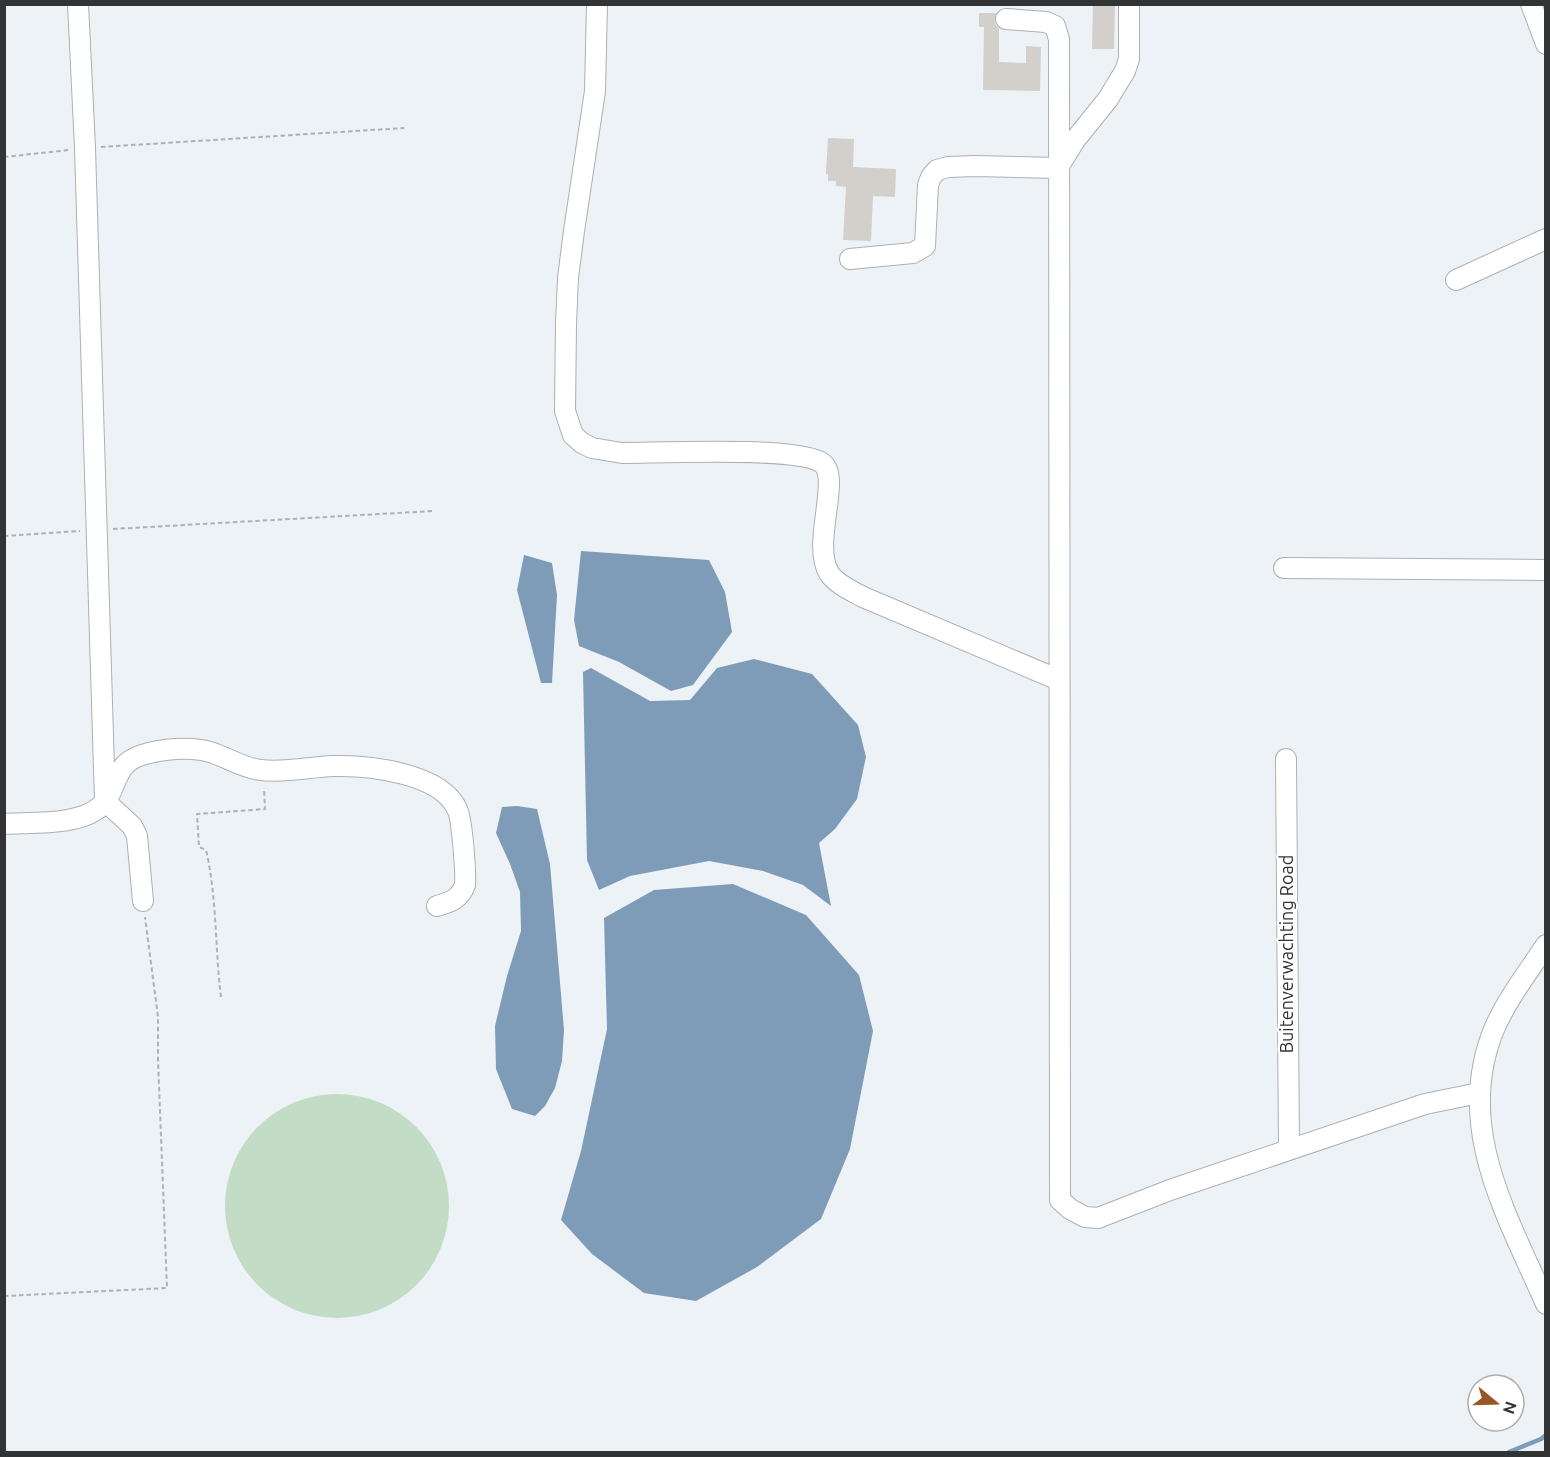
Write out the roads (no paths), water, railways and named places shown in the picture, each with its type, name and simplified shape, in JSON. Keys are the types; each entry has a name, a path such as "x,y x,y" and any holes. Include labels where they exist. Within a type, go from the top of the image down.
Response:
{"street":[{"path":"78,4 86,148 105,801 132,826 137,836 143,901"},
{"path":"597,4 595,91 574,231 566,324 565,411 573,435 582,443 605,451 781,453 819,460 825,465 829,477 829,494 822,537 824,556 830,574 848,589 863,597 1059,680"},
{"path":"1058,168 1074,140 1108,99 1125,71 1129,59 1129,4"},
{"path":"1531,4 1545,42"},
{"path":"1006,20 1046,22 1055,26 1059,39 1060,1200 1076,1213 1091,1218 1106,1216 1170,1190 1288,1149 1425,1104 1479,1093"},
{"path":"850,259 906,254 918,251 925,246 928,186 934,172 940,168 975,166 1058,168"},
{"path":"1456,280 1545,239"},
{"path":"1284,568 1545,570"},
{"path":"4,824 78,818 89,814 105,801 117,775 125,764 142,755 154,752 200,750 236,764 263,771 362,766 389,771 423,781 443,791 459,811 465,885 454,901 437,906"},
{"name":"Buitenverwachting Road","path":"1286,759 1288,1149"},
{"path":"1545,945 1495,1027 1488,1046 1479,1093 1480,1126 1492,1174 1510,1223 1545,1304"}],"water":[{"path":"581,551 709,560 725,592 732,632 693,685 671,691 619,662 579,646 574,620"},
{"path":"524,555 552,563 557,595 552,683 541,683 517,590"},
{"path":"754,659 812,674 858,725 866,757 857,799 835,829 819,843 831,906 803,885 763,871 709,861 630,876 599,890 587,860 583,672 591,668 650,701 690,700 717,668"},
{"path":"517,806 537,809 550,864 564,1030 562,1061 555,1088 545,1106 535,1116 512,1109 496,1069 495,1026 521,931 520,892 496,833 502,807"},
{"path":"733,884 806,915 859,975 873,1031 850,1149 821,1219 757,1267 696,1301 644,1293 592,1254 561,1220 581,1151 607,1029 604,918 654,890"}],"waterway":[{"path":"1509,1452 1546,1435"}]}
